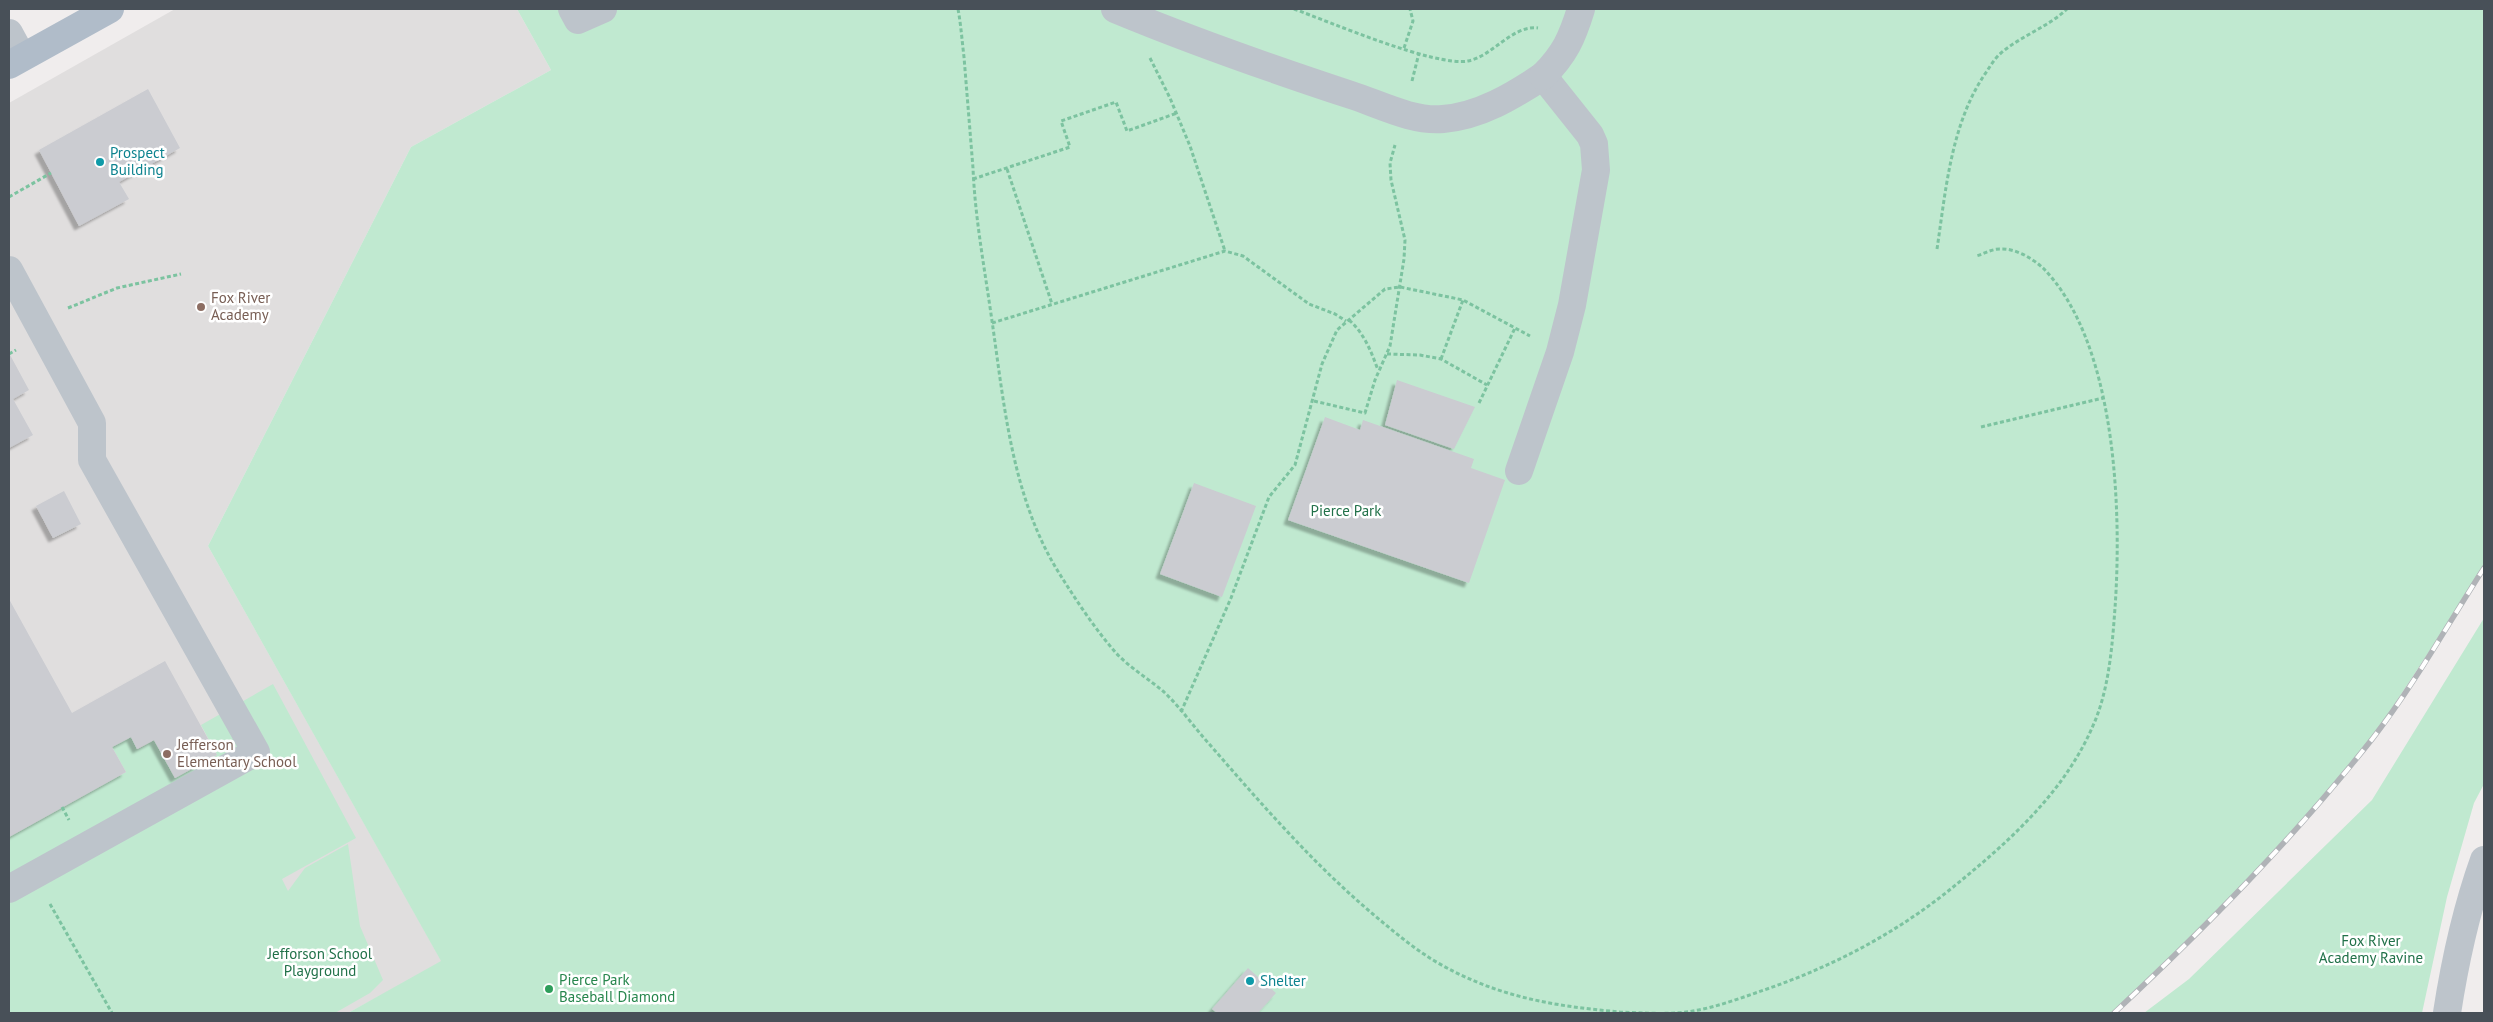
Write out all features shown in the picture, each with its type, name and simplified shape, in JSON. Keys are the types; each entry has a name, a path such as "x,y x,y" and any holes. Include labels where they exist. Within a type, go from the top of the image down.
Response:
{"main road":[{"path":"16,61 110,9"}],"street":[{"path":"572,9 578,20 603,9"},
{"path":"1115,9 1263,65 1428,119 1460,116 1485,108 1514,95 1543,76 1560,59 1572,39 1581,9"},
{"path":"9,33 16,61"},
{"path":"1519,471 1562,343 1592,201 1596,170 1596,153 1590,135 1543,76"},
{"path":"9,270 92,423 92,460 256,752 9,888"},
{"path":"2447,1013 2454,972 2473,891 2484,860"}],"path":[{"path":"958,9 971,117 974,179 992,323 1010,438 1019,479 1034,523 1056,568 1118,656 1167,695 1291,837 1344,890 1427,957 1471,981 1523,999 1574,1008 1636,1013 1690,1012 1747,996 1805,976 1858,952 1919,914 1976,868 2031,818 2069,771 2094,725 2109,672 2114,623 2118,570 2116,524 2112,455 2103,398 2084,333 2061,288 2032,258 2003,248 1976,256"},
{"path":"1294,9 1404,48 1452,62 1465,62 1491,52 1513,35 1531,27 1542,28 1572,39"},
{"path":"1404,48 1413,21 1410,9"},
{"path":"1937,249 1952,159 1961,123 1975,89 1999,54 2029,33 2056,19 2067,9"},
{"path":"1146,51 1190,146 1225,251"},
{"path":"974,179 1070,147 1061,121 1116,102 1127,131 1176,113"},
{"path":"1314,401 1365,413 1378,371 1390,346 1400,287 1405,240 1391,180 1390,163 1398,136"},
{"path":"1007,169 1052,304"},
{"path":"9,197 51,173"},
{"path":"992,323 1225,251 1244,256 1308,304 1335,314 1358,327 1378,371"},
{"path":"37,321 117,288 181,274"},
{"path":"1181,712 1231,598 1269,497 1295,465 1329,346 1337,330 1347,320 1385,289 1400,287 1463,300 1544,341 1562,343"},
{"path":"1441,359 1463,300"},
{"path":"1479,403 1515,328"},
{"path":"1387,354 1420,355 1441,359 1488,385"},
{"path":"1981,427 2103,398"},
{"path":"33,875 112,1013"}],"shaded area":[{"path":"175,9 517,9 551,70 411,147 208,546 442,962 348,1013 9,1013 9,103"}],"green space":[{"name":"Pierce Park","path":"517,9 2484,9 2484,568 2373,737 2297,831 2220,913 2114,1013 348,1013 441,961 208,546 411,147 551,70"},
{"name":"Fox River Academy Ravine","path":"2484,618 2484,784 2474,803 2447,897 2422,1013 2144,1013 2189,979 2372,800"},
{"name":"Jefforson School Playground","path":"273,684 356,838 282,879 288,891 305,868 348,844 360,926 383,980 370,993 335,1013 9,1013 9,837 126,772 112,747 131,737 138,749 154,740 175,778 217,755 201,725"}],"building":[{"name":"Prospect Building","path":"148,89 180,148 119,182 129,199 79,226 39,150"},
{"path":"9,353 29,390 13,399 33,435 9,448"},
{"path":"1397,380 1475,407 1454,449 1385,425"},
{"path":"1325,417 1360,430 1363,420 1474,459 1471,468 1505,480 1469,583 1288,520"},
{"path":"1194,483 1256,506 1222,597 1160,574"},
{"path":"64,491 81,524 53,538 36,506"},
{"path":"9,599 72,713 165,661 217,755 175,778 154,740 137,749 131,737 112,747 126,772 9,837"},
{"name":"Shelter","path":"1248,968 1276,993 1258,1013 1217,1013 1212,1009"}],"railway":[{"path":"2114,1013 2216,915 2281,846 2343,775 2403,697 2484,568"}],"place":[{"name":"Prospect Building","path":"100,162"},
{"name":"Fox River Academy","path":"201,307"},
{"name":"Jefferson Elementary School","path":"167,754"},
{"name":"Shelter","path":"1250,981"},
{"name":"Pierce Park Baseball Diamond","path":"549,989"}]}
